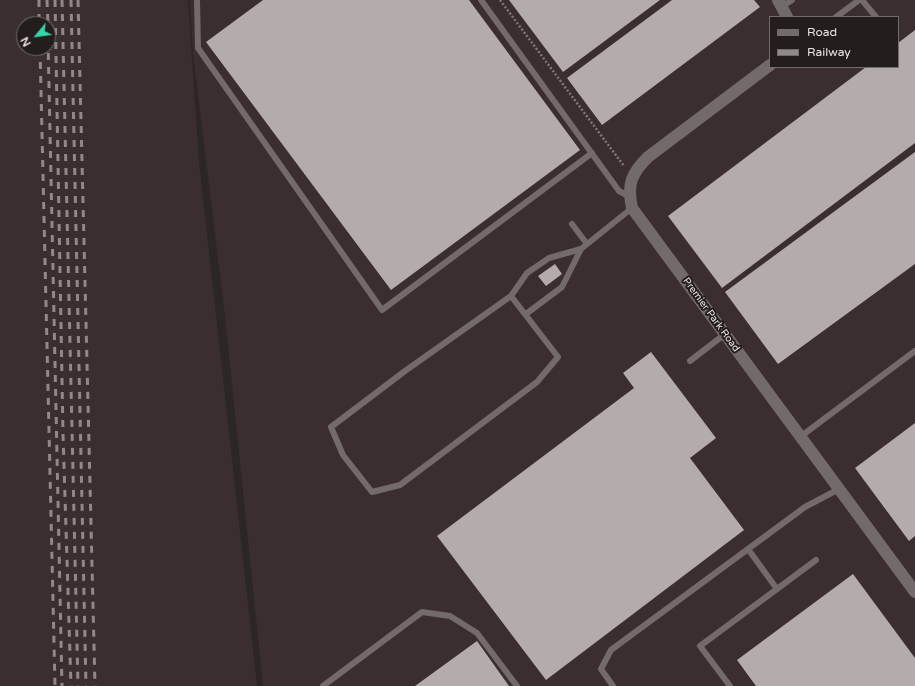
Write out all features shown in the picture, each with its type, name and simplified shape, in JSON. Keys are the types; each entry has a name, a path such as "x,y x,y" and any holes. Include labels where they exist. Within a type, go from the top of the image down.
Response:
{"street":[{"path":"631,202 631,178 648,157 769,66"},
{"name":"Premier Park Road","path":"631,202 800,437 915,592"}],"lane":[{"path":"197,0 198,48 382,310 592,153"},
{"path":"481,0 619,191 631,202 581,249 562,287 526,314"},
{"path":"837,16 859,0"},
{"path":"862,0 875,16"},
{"path":"572,224 587,244"},
{"path":"511,296 558,357 537,382 400,485 372,492 343,455 331,427 405,371 511,296 527,273 548,258 581,249"},
{"path":"690,361 725,334"},
{"path":"800,437 915,351"},
{"path":"613,686 601,669 611,650 805,507 839,489"},
{"path":"748,549 777,589"},
{"path":"730,686 700,646 816,560"},
{"path":"323,686 422,612 450,616 477,633 517,686"}],"path":[{"path":"500,0 631,178"}],"shaded area":[{"path":"0,0 188,0 199,162 257,686 0,686"},
{"path":"190,0 915,0 915,686 263,686 225,316 193,53"}],"building":[{"path":"263,0 469,0 580,150 391,290 206,42"},
{"path":"509,0 660,0 563,72"},
{"path":"672,0 754,0 760,7 602,125 567,78"},
{"path":"915,30 915,143 722,288 668,216 865,68 899,68 899,42"},
{"path":"915,152 915,264 778,364 725,292"},
{"path":"555,264 562,274 546,286 538,276"},
{"path":"651,352 716,438 690,458 744,530 546,680 437,536 634,388 623,373"},
{"path":"915,423 915,536 909,541 855,468"},
{"path":"853,574 915,658 915,686 756,686 737,660"},
{"path":"477,641 509,686 415,686"}],"railway":[{"path":"39,0 39,16"},
{"path":"47,0 48,16"},
{"path":"55,0 63,434 71,686"},
{"path":"62,0 78,686"},
{"path":"71,0 86,686"},
{"path":"78,0 95,686"},
{"path":"40,56 55,686"},
{"path":"48,56 62,686"}]}
